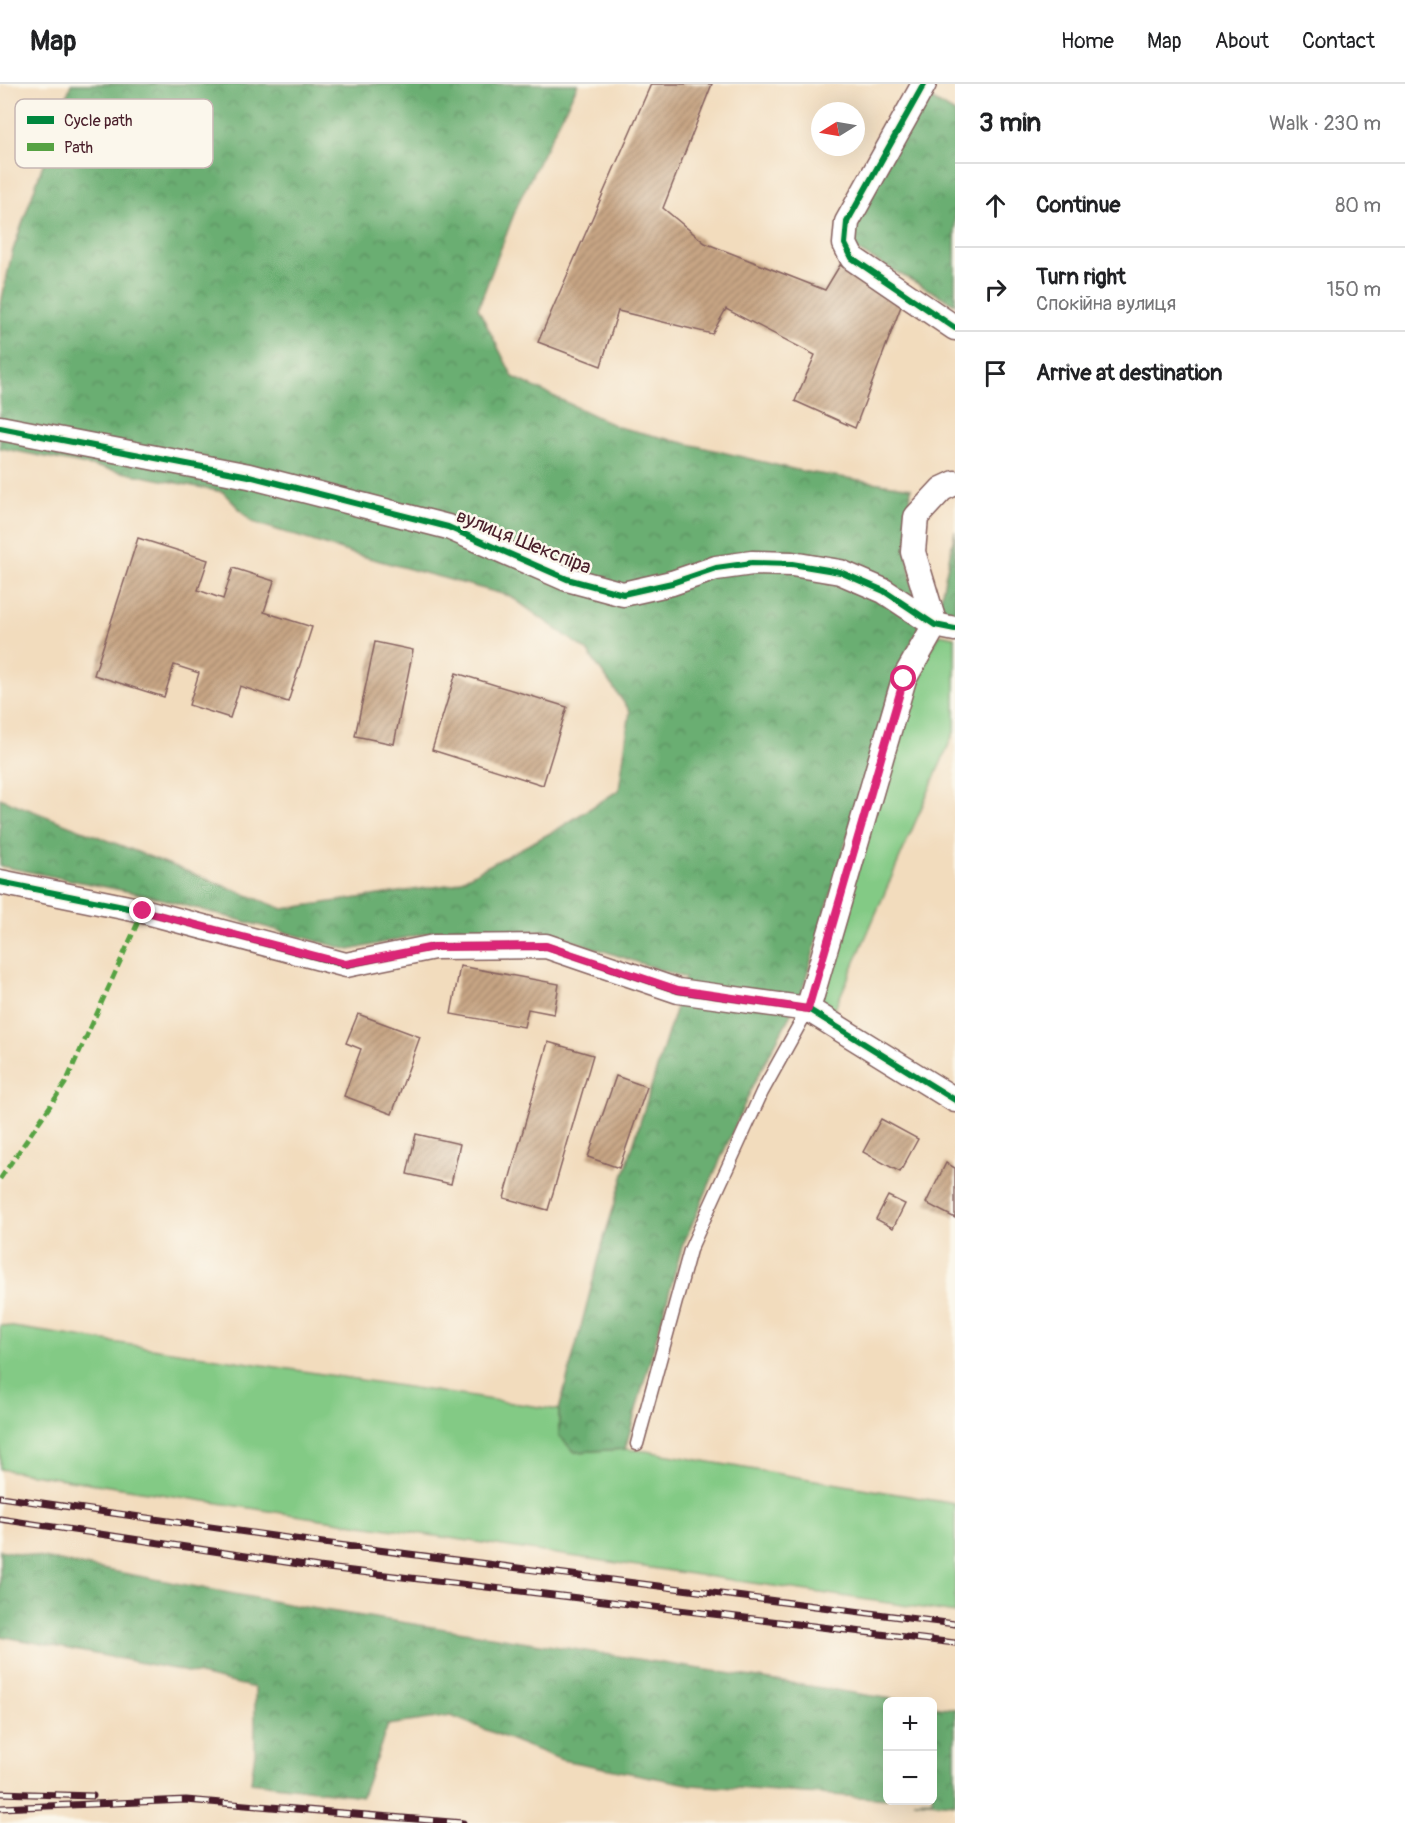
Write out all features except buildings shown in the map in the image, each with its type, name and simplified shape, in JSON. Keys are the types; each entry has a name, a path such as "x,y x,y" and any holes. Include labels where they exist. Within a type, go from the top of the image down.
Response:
{"street":[{"path":"924,84 847,222 845,244 852,258 955,328"},
{"name":"вулиця Шекспіра","path":"0,428 249,476 448,527 567,579 623,594 672,583 716,568 752,563 792,564 840,572 884,591 945,627"},
{"path":"808,1009 904,679 945,627 913,552 916,517 942,489 955,483"},
{"path":"0,882 143,911 346,964 434,947 546,946 678,990 808,1009 955,1100"}],"lane":[{"path":"637,1444 690,1250 762,1092 808,1009"}],"green space":[{"path":"71,84 578,84 519,201 478,308 513,377 618,427 801,471 911,488 907,552 919,627 895,675 801,995 753,1085 682,1247 625,1449 575,1452 559,1436 559,1410 605,1235 685,978 544,931 432,932 350,950 151,896 0,866 0,798 283,909 454,884 558,829 619,790 630,711 587,651 510,596 354,554 252,522 223,492 0,448 0,308 12,253 42,168 213,168 213,99 66,99"},
{"path":"919,92 955,113 955,304 845,244"},
{"path":"955,531 955,629 935,625"},
{"path":"940,634 955,637 955,730 833,1013 818,1004 912,682"},
{"path":"0,1325 559,1410 559,1436 575,1452 625,1449 646,1451 955,1504 955,1613 0,1469"},
{"path":"0,1550 298,1606 883,1698 883,1799 693,1785 562,1760 451,1716 388,1725 362,1796 251,1782 255,1752 255,1688 174,1669 0,1636"},
{"path":"937,1707 955,1709 955,1804 937,1803"}],"railway":[{"path":"0,1497 323,1543 955,1624"},
{"path":"0,1519 319,1567 955,1643"},
{"path":"0,1793 93,1796"},
{"path":"0,1808 186,1800 463,1823"}],"marked path":[{"path":"0,1179 65,1084 143,911"}],"cycle path":[{"path":"924,84 847,222 845,244 852,258 955,328"},
{"path":"0,428 249,476 448,527 567,579 623,594 672,583 716,568 752,563 792,564 840,572 884,591 935,625 955,629"},
{"path":"0,882 143,911 346,965 434,947 546,946 678,991 808,1009 955,1100"}],"route":[{"path":"143,911 346,964 434,947 546,946 678,990 808,1009 904,679"}]}
